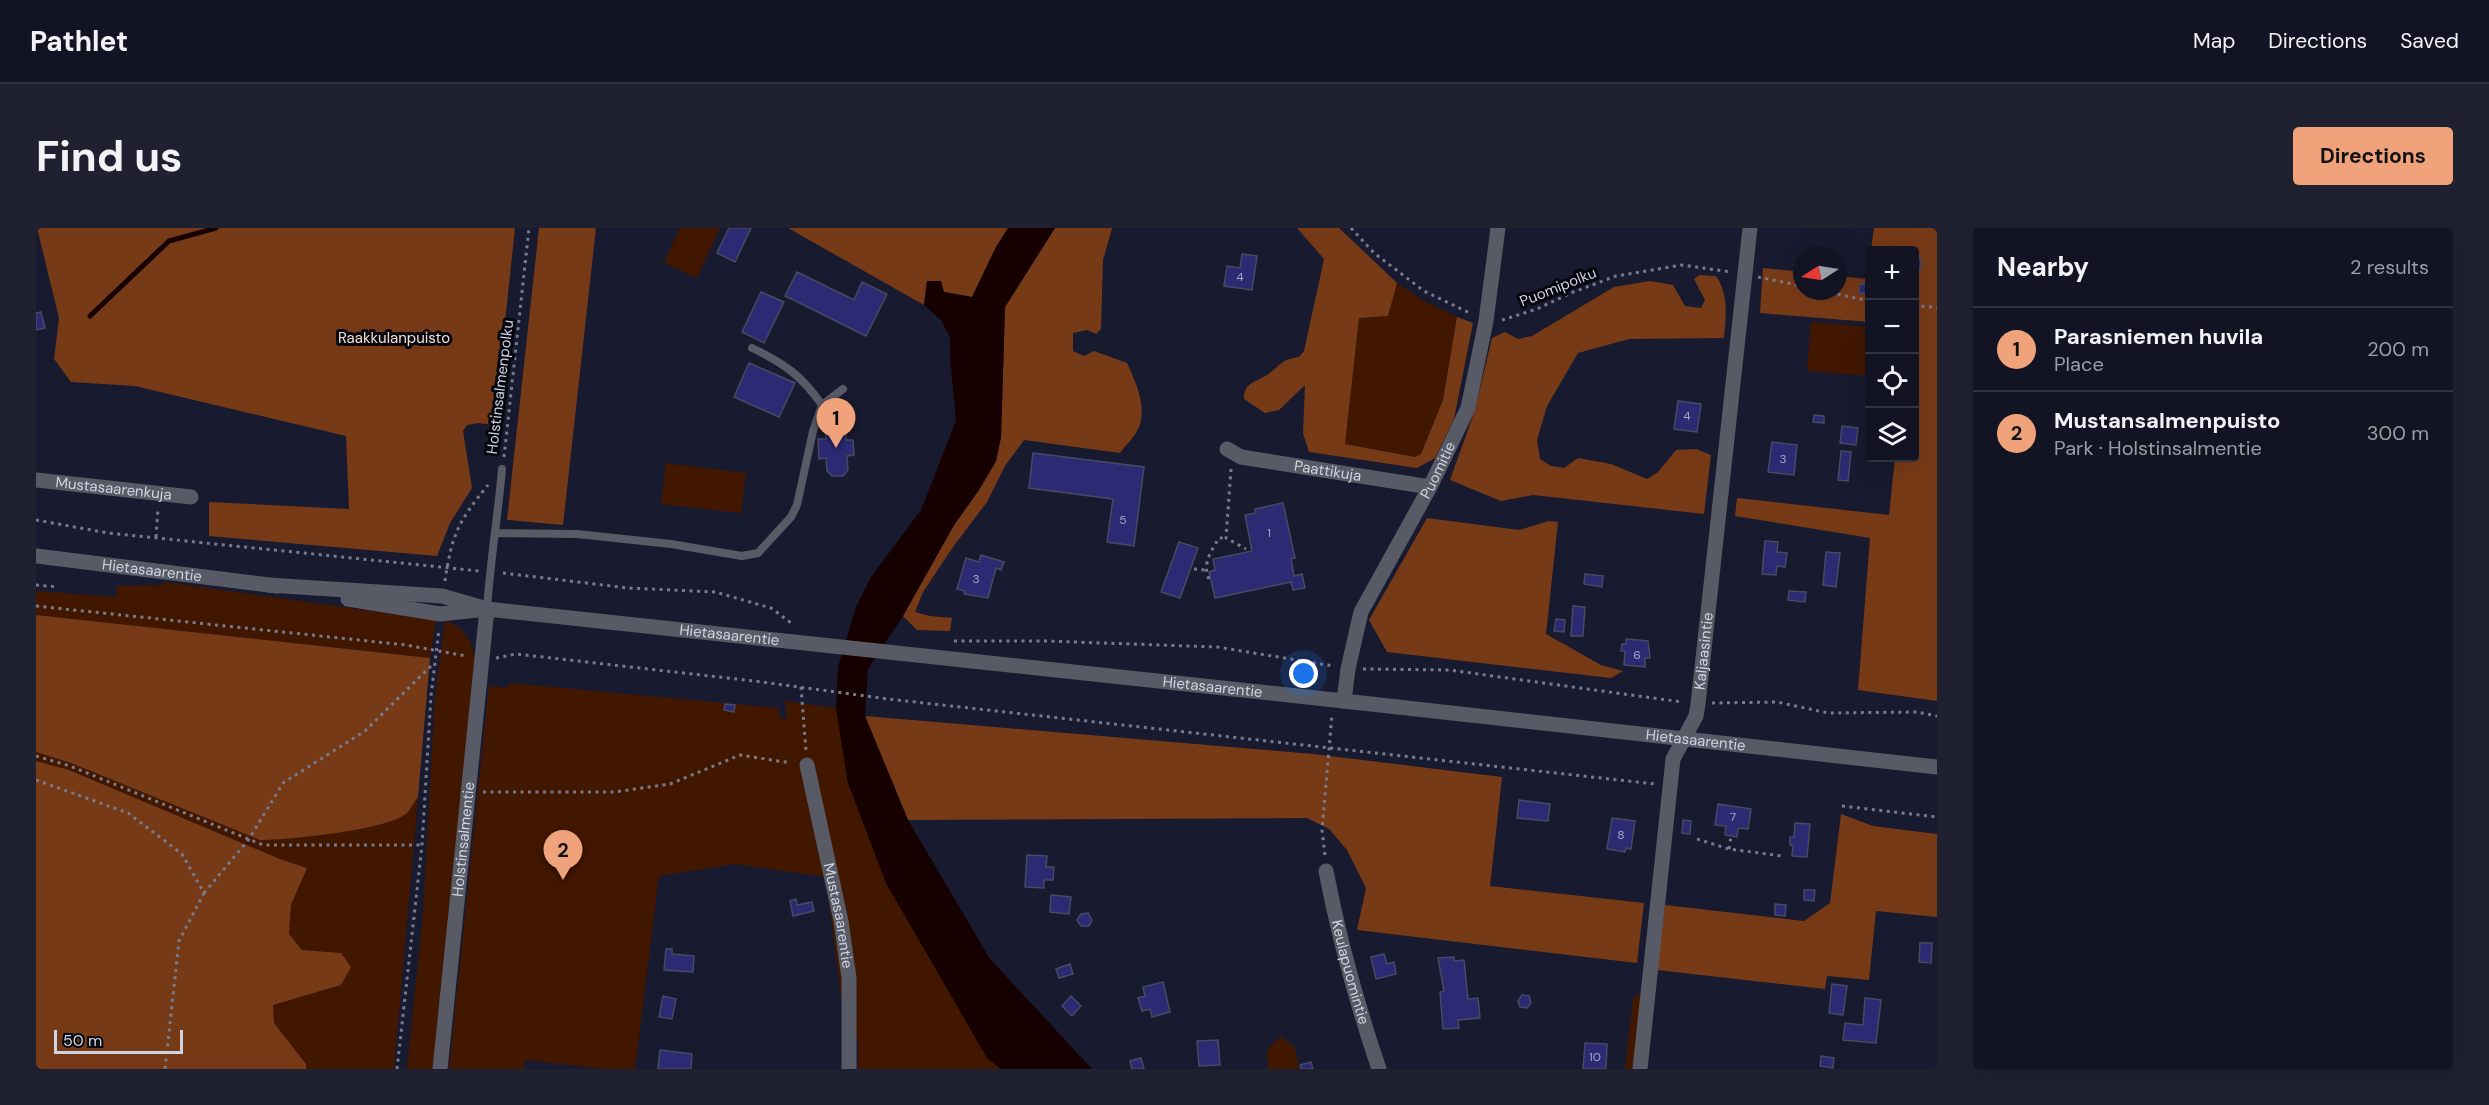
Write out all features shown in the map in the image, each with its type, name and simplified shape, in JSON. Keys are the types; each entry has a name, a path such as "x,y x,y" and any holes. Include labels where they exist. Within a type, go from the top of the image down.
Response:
{"street":[{"name":"Puomitie","path":"1339,700 1362,612 1430,487 1468,408 1486,321 1498,228"},
{"name":"Kaljaasintie","path":"1640,1069 1673,759 1696,716 1698,704 1750,228"},
{"name":"Paattikuja","path":"1230,451 1241,458 1430,487"},
{"name":"Mustasaarenkuja","path":"36,480 191,497"},
{"name":"Hietasaarentie","path":"36,556 268,585 442,596 487,609 1339,700 1937,767"},
{"name":"Holstinsalmentie","path":"440,1069 484,660 487,609"},
{"name":"Mustasaarentie","path":"807,765 841,921 846,955 849,978 849,1069"},
{"name":"Keulapuomintie","path":"1326,872 1336,922 1362,1019 1379,1069"}],"lane":[{"path":"752,348 780,361 807,383 822,405"},
{"path":"497,533 577,534 671,544 742,556 758,553 791,516 797,505 813,431 822,405 843,389"},
{"path":"487,609 489,572 497,533 502,469"}],"path":[{"name":"Holstinsalmenpolku","path":"447,568 454,534 464,514 502,469 529,228"},
{"path":"1351,228 1374,253 1424,291 1486,321"},
{"name":"Puomipolku","path":"1486,321 1508,320 1616,276 1682,265 1745,274 1793,284"},
{"path":"1847,296 1865,300"},
{"path":"1919,306 1937,307"},
{"path":"1226,538 1230,451"},
{"path":"156,537 159,494"},
{"path":"36,520 108,532 628,588 715,592 771,608 797,628"},
{"path":"1209,579 1205,570 1209,554 1219,538 1226,538 1246,549"},
{"path":"1194,569 1205,570"},
{"path":"36,585 58,587"},
{"path":"36,606 436,650 484,660 516,654 888,699 1670,786"},
{"path":"949,641 1044,641 1217,647 1348,669 1449,670 1698,704 1777,702 1828,713 1917,712 1937,716"},
{"path":"398,1069 422,845 436,650"},
{"path":"165,1069 179,941 204,893 249,839 284,783 365,731 435,661"},
{"path":"470,792 614,792 670,784 740,755 807,765 801,687"},
{"path":"1326,872 1322,830 1330,748 1339,700"},
{"path":"36,756 70,766 263,845 422,845"},
{"path":"36,780 128,813 182,854 204,893"},
{"path":"1842,806 1937,817"},
{"path":"1729,849 1731,836"},
{"path":"1698,839 1729,849 1782,856"}],"shaded area":[{"path":"680,228 720,228 697,278 664,263"},
{"path":"1008,228 1055,228 1005,307 1001,437 996,461 954,525 903,616 868,669 865,716 908,820 990,959 1092,1069 1001,1069 987,1058 886,883 848,783 836,708 838,667 856,607 871,577 921,510 956,421 950,337 941,320 924,305 927,281 941,281 944,292 972,297 996,247"},
{"path":"1397,283 1422,300 1457,317 1443,400 1421,454 1415,457 1345,444 1359,317 1388,316"},
{"path":"1811,322 1865,327 1865,376 1807,371"},
{"path":"666,463 746,473 741,513 661,504"},
{"path":"164,582 436,620 430,658 36,615 36,591 116,597 117,586 162,585"},
{"path":"445,621 458,627 467,637 476,664 433,1069 407,1069 423,914 435,696"},
{"path":"509,683 778,708 780,718 787,719 785,701 836,708 848,783 886,883 987,1057 1003,1069 858,1069 858,1038 844,1037 845,1027 826,877 735,864 659,876 635,1069 605,1069 525,1060 524,1069 449,1069 489,686 508,688"},
{"path":"36,752 71,763 406,814 418,797 394,1069 306,1069 306,1064 274,1023 273,1005 341,985 341,953 302,950 289,934 291,905 307,868 280,859 69,770 36,761"},
{"path":"1642,996 1634,1069 1625,1069 1633,998"},
{"path":"1281,1036 1295,1048 1299,1069 1268,1069 1267,1050"}],"green space":[{"name":"Raakkulanpuisto","path":"37,228 515,228 494,425 478,423 467,425 463,431 472,488 450,523 437,556 209,536 209,502 349,509 346,436 135,386 71,382 54,359 59,318"},
{"path":"539,228 596,228 563,525 507,520"},
{"path":"788,228 1008,228 996,247 972,297 944,292 927,281 924,305"},
{"path":"1055,228 1112,228 1103,260 1101,329 1096,334 1087,330 1073,333 1073,351 1084,356 1094,351 1127,363 1140,396 1141,421 1134,436 1120,453 1024,440 1005,466 987,502 923,592 915,612 952,618 950,631 917,630 903,616 954,525 996,461 1001,437 1005,307"},
{"path":"1297,228 1339,228 1397,283 1388,316 1359,318 1345,444 1415,457 1421,454 1443,400 1457,317 1473,323 1454,419 1435,458 1417,468 1309,452 1303,433 1305,385 1279,410 1265,413 1244,399 1249,385 1270,373 1283,362 1299,357 1304,351 1324,259"},
{"path":"1874,228 1937,228 1937,701 1858,690 1870,538 1735,516 1737,498 1889,515 1895,462 1919,462 1919,246 1872,246"},
{"path":"1763,268 1793,271 1793,300 1847,300 1847,277 1865,279 1865,322 1760,313"},
{"path":"1699,275 1716,276 1720,283 1726,306 1724,338 1629,339 1578,353 1547,406 1537,440 1540,459 1551,466 1564,468 1578,458 1611,464 1647,479 1658,472 1676,450 1696,449 1711,455 1704,514 1533,495 1501,501 1450,480 1475,410 1492,338 1505,332 1518,339 1532,336 1614,287 1650,281 1673,285 1685,306 1701,308 1705,300 1694,279"},
{"path":"1427,518 1519,530 1549,521 1558,522 1546,634 1601,665 1623,671 1611,678 1387,652 1369,620"},
{"path":"36,615 430,658 418,797 407,813 380,824 314,836 260,840 71,763 36,752"},
{"path":"865,716 1313,754 1502,777 1490,886 1644,903 1637,963 1357,930 1366,888 1347,850 1329,829 1307,818 908,820"},
{"path":"36,761 69,770 280,859 307,868 291,905 289,934 302,950 341,953 351,967 341,985 273,1005 274,1023 306,1064 306,1069 36,1069"},
{"path":"1841,814 1873,826 1937,834 1937,917 1876,911 1869,980 1827,976 1825,989 1657,970 1665,905 1804,921 1830,903"}],"building":[{"path":"729,228 751,228 735,262 717,253"},
{"path":"1242,254 1257,256 1252,290 1224,286 1227,266 1240,268"},
{"path":"797,272 854,300 862,282 887,294 866,336 785,296"},
{"path":"1860,284 1865,284 1865,294 1859,293"},
{"path":"761,292 784,302 764,343 742,332"},
{"path":"41,312 45,328 36,330 36,313"},
{"path":"749,363 795,383 779,417 734,397"},
{"path":"1678,401 1701,404 1697,432 1674,429"},
{"path":"1814,415 1824,416 1824,423 1813,422"},
{"path":"833,419 833,424 845,423 846,440 853,440 854,455 847,456 848,470 843,476 832,476 827,471 826,458 819,459 818,439 826,439 825,420"},
{"path":"1842,426 1858,428 1856,445 1840,443"},
{"path":"1772,442 1797,445 1794,475 1768,472"},
{"path":"1841,451 1851,452 1848,481 1838,480"},
{"path":"1033,453 1144,467 1134,546 1107,542 1113,499 1029,488"},
{"path":"1283,503 1295,558 1291,559 1294,576 1302,574 1305,588 1293,590 1291,582 1215,598 1209,572 1215,570 1213,559 1252,551 1245,515 1256,513 1255,509"},
{"path":"1765,541 1778,542 1777,552 1787,553 1785,567 1777,566 1776,575 1762,574"},
{"path":"1179,542 1198,548 1180,598 1161,592"},
{"path":"1826,552 1840,553 1836,587 1823,585"},
{"path":"981,555 1004,562 1001,570 996,568 988,598 964,594 965,591 957,589 966,558 979,562"},
{"path":"1585,574 1603,576 1602,587 1584,584"},
{"path":"1789,591 1806,592 1805,602 1788,600"},
{"path":"1573,606 1585,607 1583,636 1571,636"},
{"path":"1556,619 1565,620 1564,632 1554,631"},
{"path":"1626,639 1648,641 1650,658 1645,658 1645,667 1624,665 1625,651 1621,651 1622,644 1626,644"},
{"path":"725,704 735,705 734,712 724,710"},
{"path":"1519,800 1550,804 1548,821 1517,818"},
{"path":"1718,804 1751,809 1748,829 1738,828 1737,837 1725,835 1726,826 1715,825"},
{"path":"1612,818 1635,821 1631,849 1626,848 1625,852 1607,849"},
{"path":"1683,820 1691,821 1690,834 1682,833"},
{"path":"1795,823 1810,824 1807,857 1792,856 1793,846 1790,845 1790,837 1794,837"},
{"path":"1027,855 1047,856 1046,867 1054,867 1053,880 1044,880 1044,888 1025,887"},
{"path":"1804,890 1815,890 1814,901 1804,900"},
{"path":"1051,895 1071,897 1069,914 1050,912"},
{"path":"796,899 797,905 812,902 814,911 793,916 790,901"},
{"path":"1775,904 1786,905 1785,916 1775,915"},
{"path":"1088,913 1092,920 1089,926 1081,926 1077,920 1081,914"},
{"path":"1920,943 1932,943 1931,963 1919,962"},
{"path":"666,949 672,949 672,954 694,956 693,972 664,970"},
{"path":"1384,954 1387,964 1394,962 1396,974 1376,979 1371,957"},
{"path":"1454,957 1454,961 1464,960 1468,999 1478,998 1480,1018 1458,1020 1459,1028 1443,1029 1440,992 1444,991 1438,958"},
{"path":"1070,964 1073,974 1059,978 1056,969"},
{"path":"1163,982 1170,1012 1152,1017 1150,1009 1142,1011 1138,998 1145,996 1143,987"},
{"path":"1832,984 1847,986 1843,1015 1829,1013"},
{"path":"1522,995 1529,996 1531,1003 1527,1008 1520,1007 1518,1001"},
{"path":"663,996 676,999 672,1019 659,1017"},
{"path":"1071,996 1081,1006 1072,1016 1062,1006"},
{"path":"1865,998 1881,1000 1876,1043 1843,1040 1845,1023 1863,1025"},
{"path":"1218,1040 1220,1065 1199,1066 1197,1041"},
{"path":"1585,1043 1607,1044 1606,1069 1583,1069"},
{"path":"660,1050 692,1054 691,1069 658,1069"},
{"path":"1821,1056 1834,1058 1833,1068 1820,1066"},
{"path":"1141,1058 1144,1069 1132,1069 1130,1061"},
{"path":"1311,1062 1313,1069 1301,1069 1300,1065"}],"waterway":[{"path":"90,316 169,241 216,228"}],"place":[{"name":"Parasniemen huvila","path":"836,448"},
{"name":"Mustansalmenpuisto","path":"563,880"}]}
